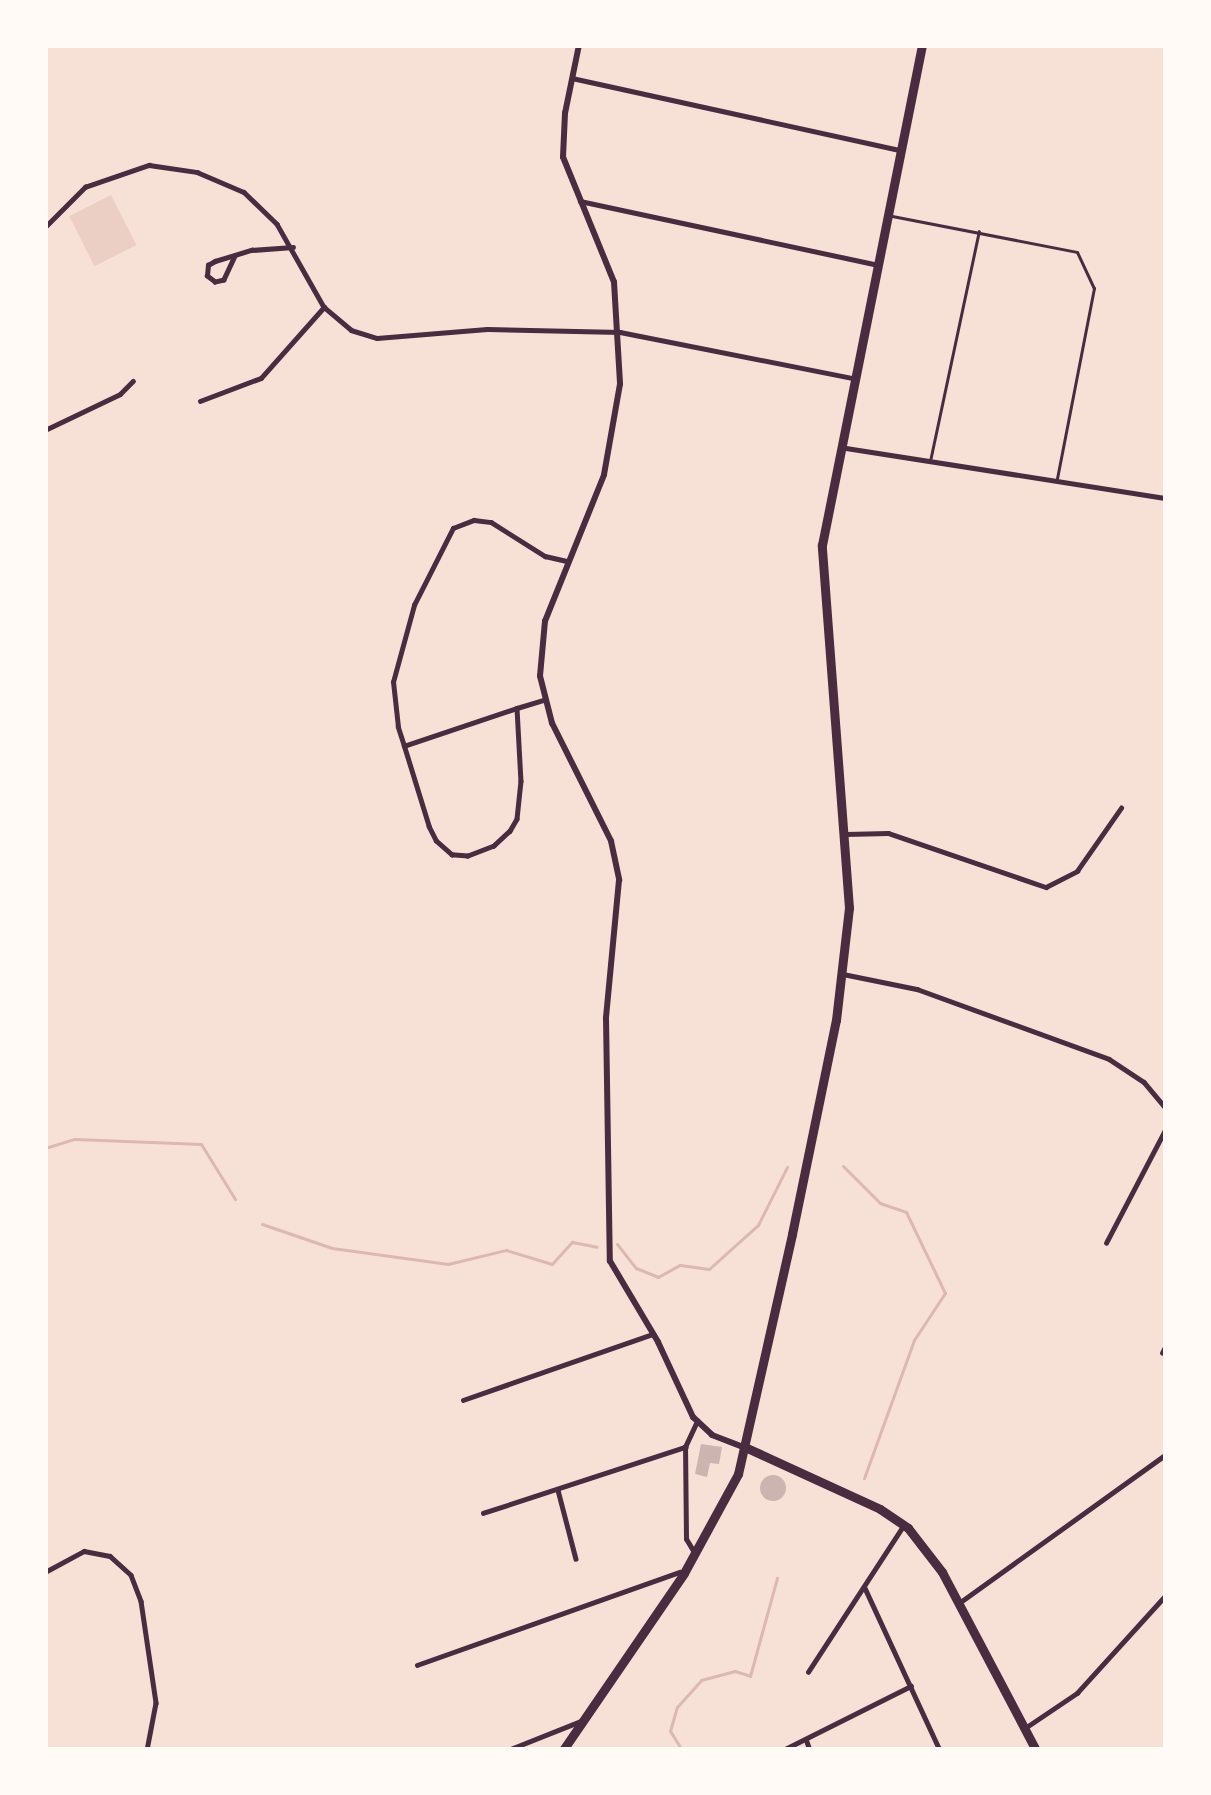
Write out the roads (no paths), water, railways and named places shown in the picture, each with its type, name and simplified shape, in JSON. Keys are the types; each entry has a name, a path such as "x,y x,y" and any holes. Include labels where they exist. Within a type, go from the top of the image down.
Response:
{"main road":[{"path":"563,1750 686,1571 747,1448 843,974 849,908 821,579 824,534 922,45"},
{"path":"747,1448 904,1525 928,1551 959,1603 1036,1750"}],"street":[{"path":"579,45 563,157 614,282 620,332 611,449 545,621 540,676 615,858 619,900 606,1018 608,1248 617,1280 652,1334 697,1421 712,1436 747,1448"},
{"path":"572,78 900,150"},
{"path":"45,226 85,187 149,165 197,172 244,192 293,248 324,308 351,330 377,338 488,329 620,332 858,379"},
{"path":"580,201 881,266"},
{"path":"235,256 224,280 215,283 207,276 208,265 235,256 293,248"},
{"path":"200,401 261,377 324,308"},
{"path":"45,430 120,394 133,381"},
{"path":"844,447 1166,498"},
{"path":"517,708 517,818 494,846 452,855 436,842 404,746 393,682 405,629 447,533 465,522 491,522 545,556 568,562"},
{"path":"404,746 546,699"},
{"path":"846,834 888,833 1046,887 1063,883 1077,871 1120,808"},
{"path":"843,974 917,989 1109,1059 1144,1082 1166,1108"},
{"path":"1106,1244 1166,1128"},
{"path":"463,1400 652,1334"},
{"path":"1162,1353 1166,1345"},
{"path":"695,1555 686,1539 685,1447 697,1421"},
{"path":"483,1514 685,1447"},
{"path":"959,1603 1166,1454"},
{"path":"558,1490 576,1559"},
{"path":"808,1672 904,1525"},
{"path":"45,1572 84,1551 110,1556 131,1575 141,1601 156,1703 147,1750"},
{"path":"417,1665 686,1571"},
{"path":"866,1588 940,1750"},
{"path":"1025,1728 1077,1693 1166,1595"},
{"path":"783,1750 911,1686"},
{"path":"508,1750 583,1721"},
{"path":"806,1738 810,1750"}],"lane":[{"path":"889,215 980,229 1077,252 1094,288 1056,479"},
{"path":"930,461 980,229"}],"waterway":[{"path":"45,1148 75,1139 201,1144 235,1199"},
{"path":"843,1166 880,1203 906,1212 945,1293 914,1340 864,1478"},
{"path":"617,1244 636,1268 658,1277 680,1265 709,1269 758,1225 787,1167"},
{"path":"262,1224 332,1248 448,1264 506,1250 552,1264 572,1242 597,1247"},
{"path":"682,1750 670,1731 677,1707 701,1680 735,1671 750,1676 777,1578"}]}
